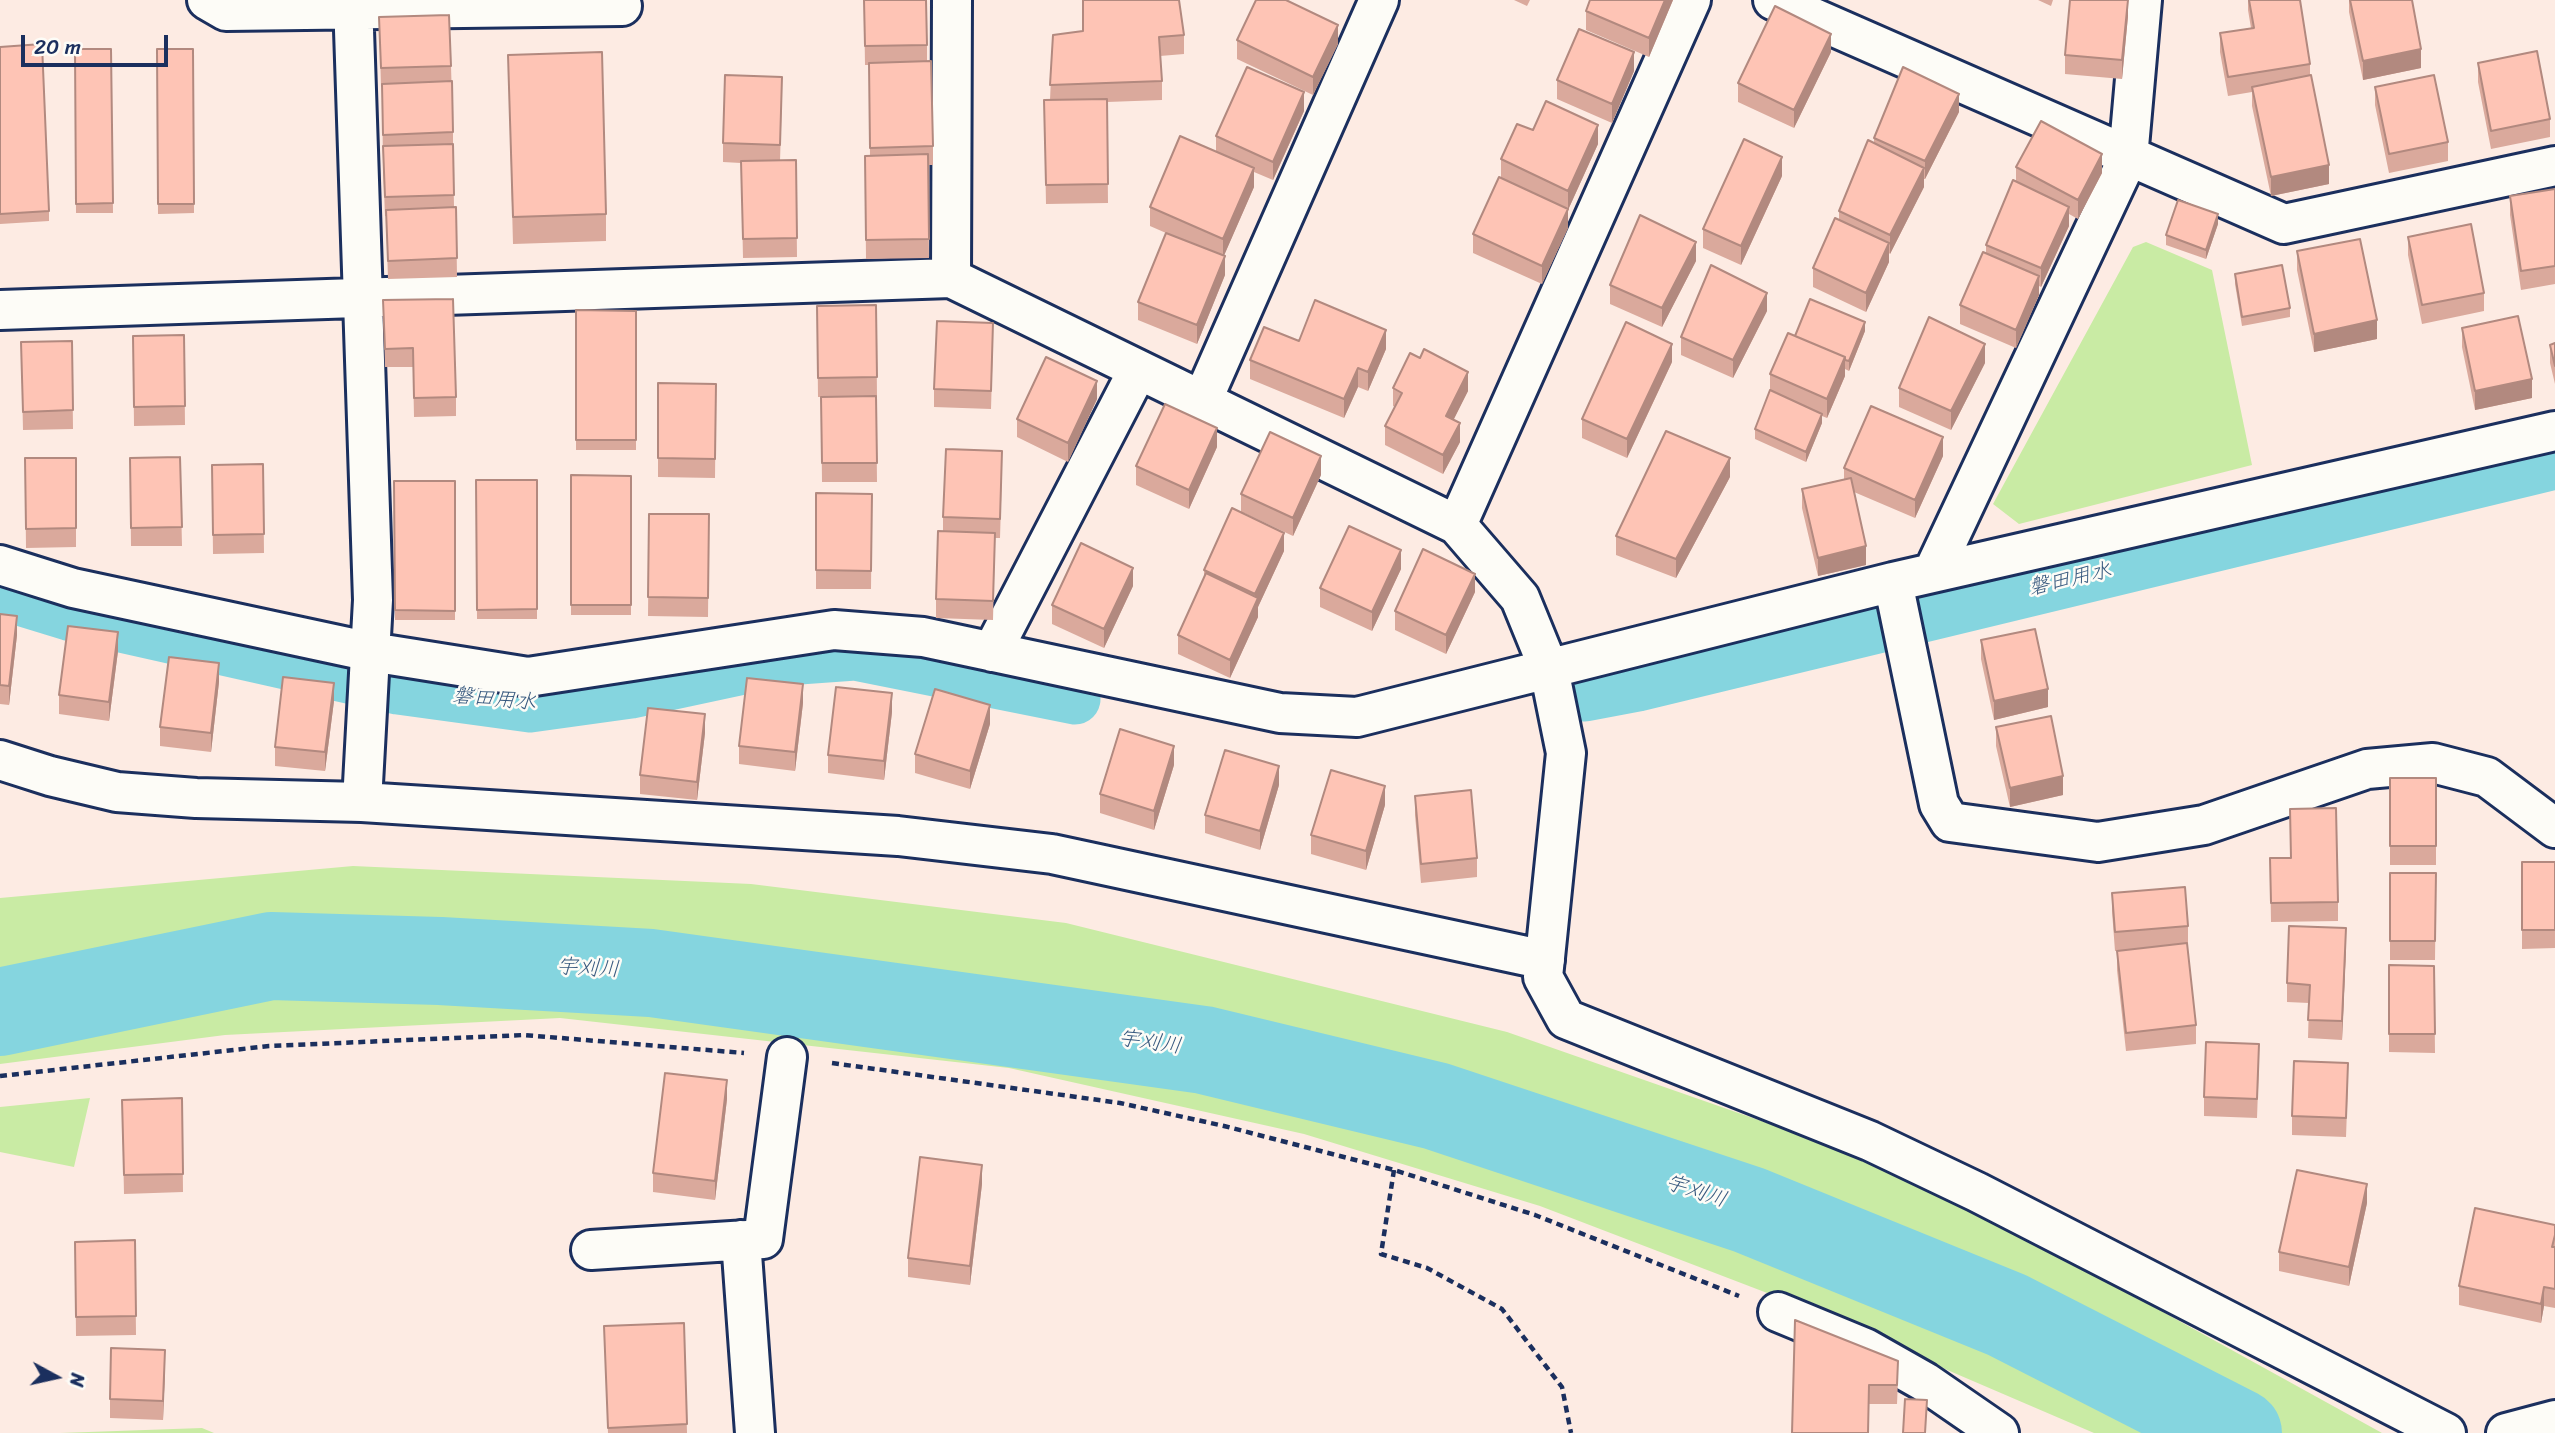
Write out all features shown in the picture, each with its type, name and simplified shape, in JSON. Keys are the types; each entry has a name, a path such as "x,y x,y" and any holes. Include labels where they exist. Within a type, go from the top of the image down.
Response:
{"street":[{"path":"207,0 226,11 353,6 622,6"},
{"path":"951,0 951,278"},
{"path":"1202,401 1379,0"},
{"path":"1457,525 1691,0"},
{"path":"1773,0 2128,158 2284,224 2555,166"},
{"path":"0,565 73,588 371,652 528,677 834,629 923,637 1280,713 1357,717 1549,668 1899,608 1933,572 2128,158 2142,0"},
{"path":"353,6 365,298 373,600 362,802"},
{"path":"0,310 951,278 1457,525 1520,598 1549,668 1566,753 1543,977 1566,1019 1870,1141 1977,1192 2446,1433"},
{"path":"992,652 1139,370"},
{"path":"1933,572 2555,432"},
{"path":"1899,608 1939,804 1950,822 2098,842 2204,825 2367,769 2433,763 2487,777 2555,828"},
{"path":"0,760 50,776 117,792 196,798 362,802 898,835 1052,854 1545,960"},
{"path":"591,1250 763,1239 787,1057"},
{"path":"741,1240 755,1433"},
{"path":"1779,1312 1865,1348 1925,1382 1999,1433"},
{"path":"2506,1433 2555,1420"}],"path":[{"path":"0,1076 269,1046 524,1035 787,1057 1120,1103 1224,1126 1394,1170 1535,1215 1779,1312"},
{"path":"1394,1170 1381,1254 1427,1268 1502,1309 1562,1388 1571,1433"}],"green space":[{"path":"2146,242 2212,270 2252,465 2019,524 1993,504 2133,247"},
{"path":"353,866 751,884 1066,923 1507,1032 1913,1174 2382,1433 2094,1433 1775,1296 1540,1206 1304,1134 1009,1068 560,1018 225,1035 0,1064 0,898"},
{"path":"90,1098 74,1167 0,1152 0,1107"},
{"path":"202,1428 214,1433 60,1433"}],"building":[{"path":"864,0 926,0 927,45 865,46"},
{"path":"1083,0 1179,0 1184,35 1159,37 1162,81 1050,85 1053,35 1083,31"},
{"path":"1256,0 1286,0 1338,25 1313,77 1237,40"},
{"path":"1590,0 1665,0 1649,38 1586,11"},
{"path":"2070,0 2128,0 2122,60 2065,55"},
{"path":"2249,0 2300,0 2310,64 2228,77 2220,33 2254,28"},
{"path":"2350,0 2412,0 2421,49 2363,61"},
{"path":"1775,6 1831,34 1794,110 1738,83"},
{"path":"449,15 451,66 381,68 379,17"},
{"path":"1579,29 1634,52 1612,104 1557,80"},
{"path":"42,44 49,211 0,214 0,47"},
{"path":"75,49 111,49 113,203 76,204"},
{"path":"157,49 193,49 194,204 158,204"},
{"path":"2537,51 2550,119 2491,131 2478,63"},
{"path":"602,52 606,214 513,217 508,55"},
{"path":"931,61 933,146 870,148 869,63"},
{"path":"1247,67 1304,92 1273,162 1216,136"},
{"path":"1903,67 1959,94 1925,161 1874,138"},
{"path":"725,75 782,77 780,145 723,143"},
{"path":"2311,75 2329,165 2271,177 2252,87"},
{"path":"2434,75 2448,142 2389,154 2375,87"},
{"path":"452,81 453,132 383,135 382,84"},
{"path":"1107,99 1108,184 1046,185 1044,100"},
{"path":"1546,101 1598,125 1568,191 1501,159 1517,124 1533,130"},
{"path":"2041,121 2102,154 2078,200 2016,167"},
{"path":"1180,136 1254,168 1223,239 1150,207"},
{"path":"1744,139 1782,157 1741,246 1703,229"},
{"path":"1868,140 1924,168 1890,235 1839,211"},
{"path":"453,144 454,195 385,197 383,146"},
{"path":"928,154 929,239 866,240 865,156"},
{"path":"796,160 797,238 743,239 741,161"},
{"path":"1499,177 1568,209 1542,266 1473,234"},
{"path":"2013,180 2069,207 2041,268 1986,245"},
{"path":"2555,189 2555,266 2521,271 2510,196"},
{"path":"2178,200 2218,214 2206,250 2166,235"},
{"path":"456,207 457,258 388,261 386,210"},
{"path":"1640,215 1696,242 1662,308 1610,285"},
{"path":"1835,218 1889,243 1866,293 1813,268"},
{"path":"2471,224 2484,293 2422,305 2408,237"},
{"path":"1166,233 1225,256 1197,325 1138,302"},
{"path":"2360,239 2377,320 2314,334 2297,251"},
{"path":"1983,252 2039,276 2016,330 1960,305"},
{"path":"1711,265 1767,293 1733,360 1681,337"},
{"path":"2282,265 2290,308 2242,317 2235,274"},
{"path":"453,299 456,397 414,398 413,348 385,349 383,300"},
{"path":"1810,299 1865,322 1849,361 1795,336"},
{"path":"1315,300 1386,330 1368,372 1358,368 1344,399 1250,360 1264,327 1299,341"},
{"path":"876,305 877,377 818,378 817,306"},
{"path":"576,310 636,311 636,440 576,440"},
{"path":"2518,316 2532,379 2475,391 2462,328"},
{"path":"1929,317 1985,344 1951,411 1899,388"},
{"path":"937,321 993,323 991,391 934,389"},
{"path":"1626,322 1672,344 1627,439 1582,419"},
{"path":"1788,333 1845,357 1827,399 1770,374"},
{"path":"184,335 185,406 134,407 133,336"},
{"path":"72,341 73,410 23,412 21,342"},
{"path":"2555,343 2555,366 2550,345"},
{"path":"1424,349 1468,372 1446,416 1460,423 1443,455 1385,426 1402,393 1393,388 1410,353 1420,358"},
{"path":"1046,357 1097,381 1068,443 1017,419"},
{"path":"658,383 716,384 715,459 658,458"},
{"path":"1770,390 1822,414 1806,452 1755,429"},
{"path":"876,396 877,463 822,463 821,397"},
{"path":"1165,404 1217,428 1189,490 1136,466"},
{"path":"1871,406 1943,437 1915,500 1844,468"},
{"path":"1666,431 1730,458 1676,559 1616,536"},
{"path":"1270,432 1321,456 1293,518 1241,494"},
{"path":"946,449 1002,451 1000,519 943,517"},
{"path":"180,457 182,527 131,528 130,458"},
{"path":"25,458 76,458 76,528 26,529"},
{"path":"263,464 264,534 213,535 212,465"},
{"path":"571,475 631,476 631,605 571,605"},
{"path":"1851,478 1866,546 1818,558 1802,489"},
{"path":"476,480 537,480 537,609 477,610"},
{"path":"394,481 455,481 455,611 395,610"},
{"path":"816,493 872,494 871,571 816,570"},
{"path":"1232,508 1284,533 1255,594 1204,570"},
{"path":"649,514 709,514 708,598 648,597"},
{"path":"1349,526 1401,550 1372,612 1320,588"},
{"path":"938,531 995,533 993,601 936,599"},
{"path":"1081,543 1133,568 1104,629 1052,605"},
{"path":"1423,549 1475,574 1446,635 1395,611"},
{"path":"1206,573 1258,598 1230,660 1178,635"},
{"path":"0,614 17,616 9,686 0,685"},
{"path":"68,626 118,632 109,702 59,695"},
{"path":"2035,629 2048,689 1994,701 1981,640"},
{"path":"169,657 219,663 211,733 160,727"},
{"path":"283,677 334,683 325,752 275,747"},
{"path":"747,678 803,684 795,752 739,746"},
{"path":"836,687 892,693 884,761 828,755"},
{"path":"935,689 990,705 970,771 915,754"},
{"path":"648,708 705,714 697,782 640,775"},
{"path":"2051,716 2063,776 2010,788 1996,727"},
{"path":"1120,729 1174,746 1154,811 1100,794"},
{"path":"1225,750 1279,766 1260,831 1205,815"},
{"path":"1331,770 1385,786 1366,851 1311,835"},
{"path":"2390,778 2436,778 2436,846 2390,846"},
{"path":"1471,790 1477,858 1421,864 1415,796"},
{"path":"2336,808 2338,902 2271,903 2270,858 2291,858 2290,809"},
{"path":"2522,862 2555,862 2555,930 2522,930"},
{"path":"2390,873 2436,873 2435,941 2390,941"},
{"path":"2185,887 2188,926 2115,932 2112,893"},
{"path":"2289,926 2346,928 2342,1021 2308,1020 2310,985 2287,983"},
{"path":"2187,943 2196,1025 2126,1033 2117,951"},
{"path":"2389,965 2434,966 2435,1034 2389,1034"},
{"path":"2206,1042 2259,1044 2257,1099 2204,1097"},
{"path":"2294,1061 2348,1063 2346,1118 2292,1116"},
{"path":"665,1073 727,1080 715,1181 653,1173"},
{"path":"182,1098 183,1174 124,1175 122,1100"},
{"path":"920,1157 982,1165 970,1266 908,1258"},
{"path":"2297,1170 2367,1184 2349,1267 2279,1252"},
{"path":"2475,1208 2555,1225 2552,1247 2555,1247 2555,1289 2544,1287 2541,1304 2459,1286"},
{"path":"135,1240 136,1316 76,1317 75,1242"},
{"path":"1795,1320 1898,1361 1897,1385 1869,1385 1868,1433 1792,1433"},
{"path":"684,1323 687,1424 608,1428 604,1326"},
{"path":"111,1348 165,1350 163,1401 110,1399"},
{"path":"1905,1399 1927,1400 1925,1433 1903,1433"}],"waterway":[{"name":"磐田用水","path":"1585,696 1638,686 2555,464"},
{"name":"磐田用水","path":"0,594 68,615 398,689 530,707 631,693 785,660 855,655 1075,699"},
{"name":"宇刈川","path":"0,1012 271,956 440,961 651,973 1204,1050 1436,1106 1749,1210 2007,1315 2238,1433"}]}
